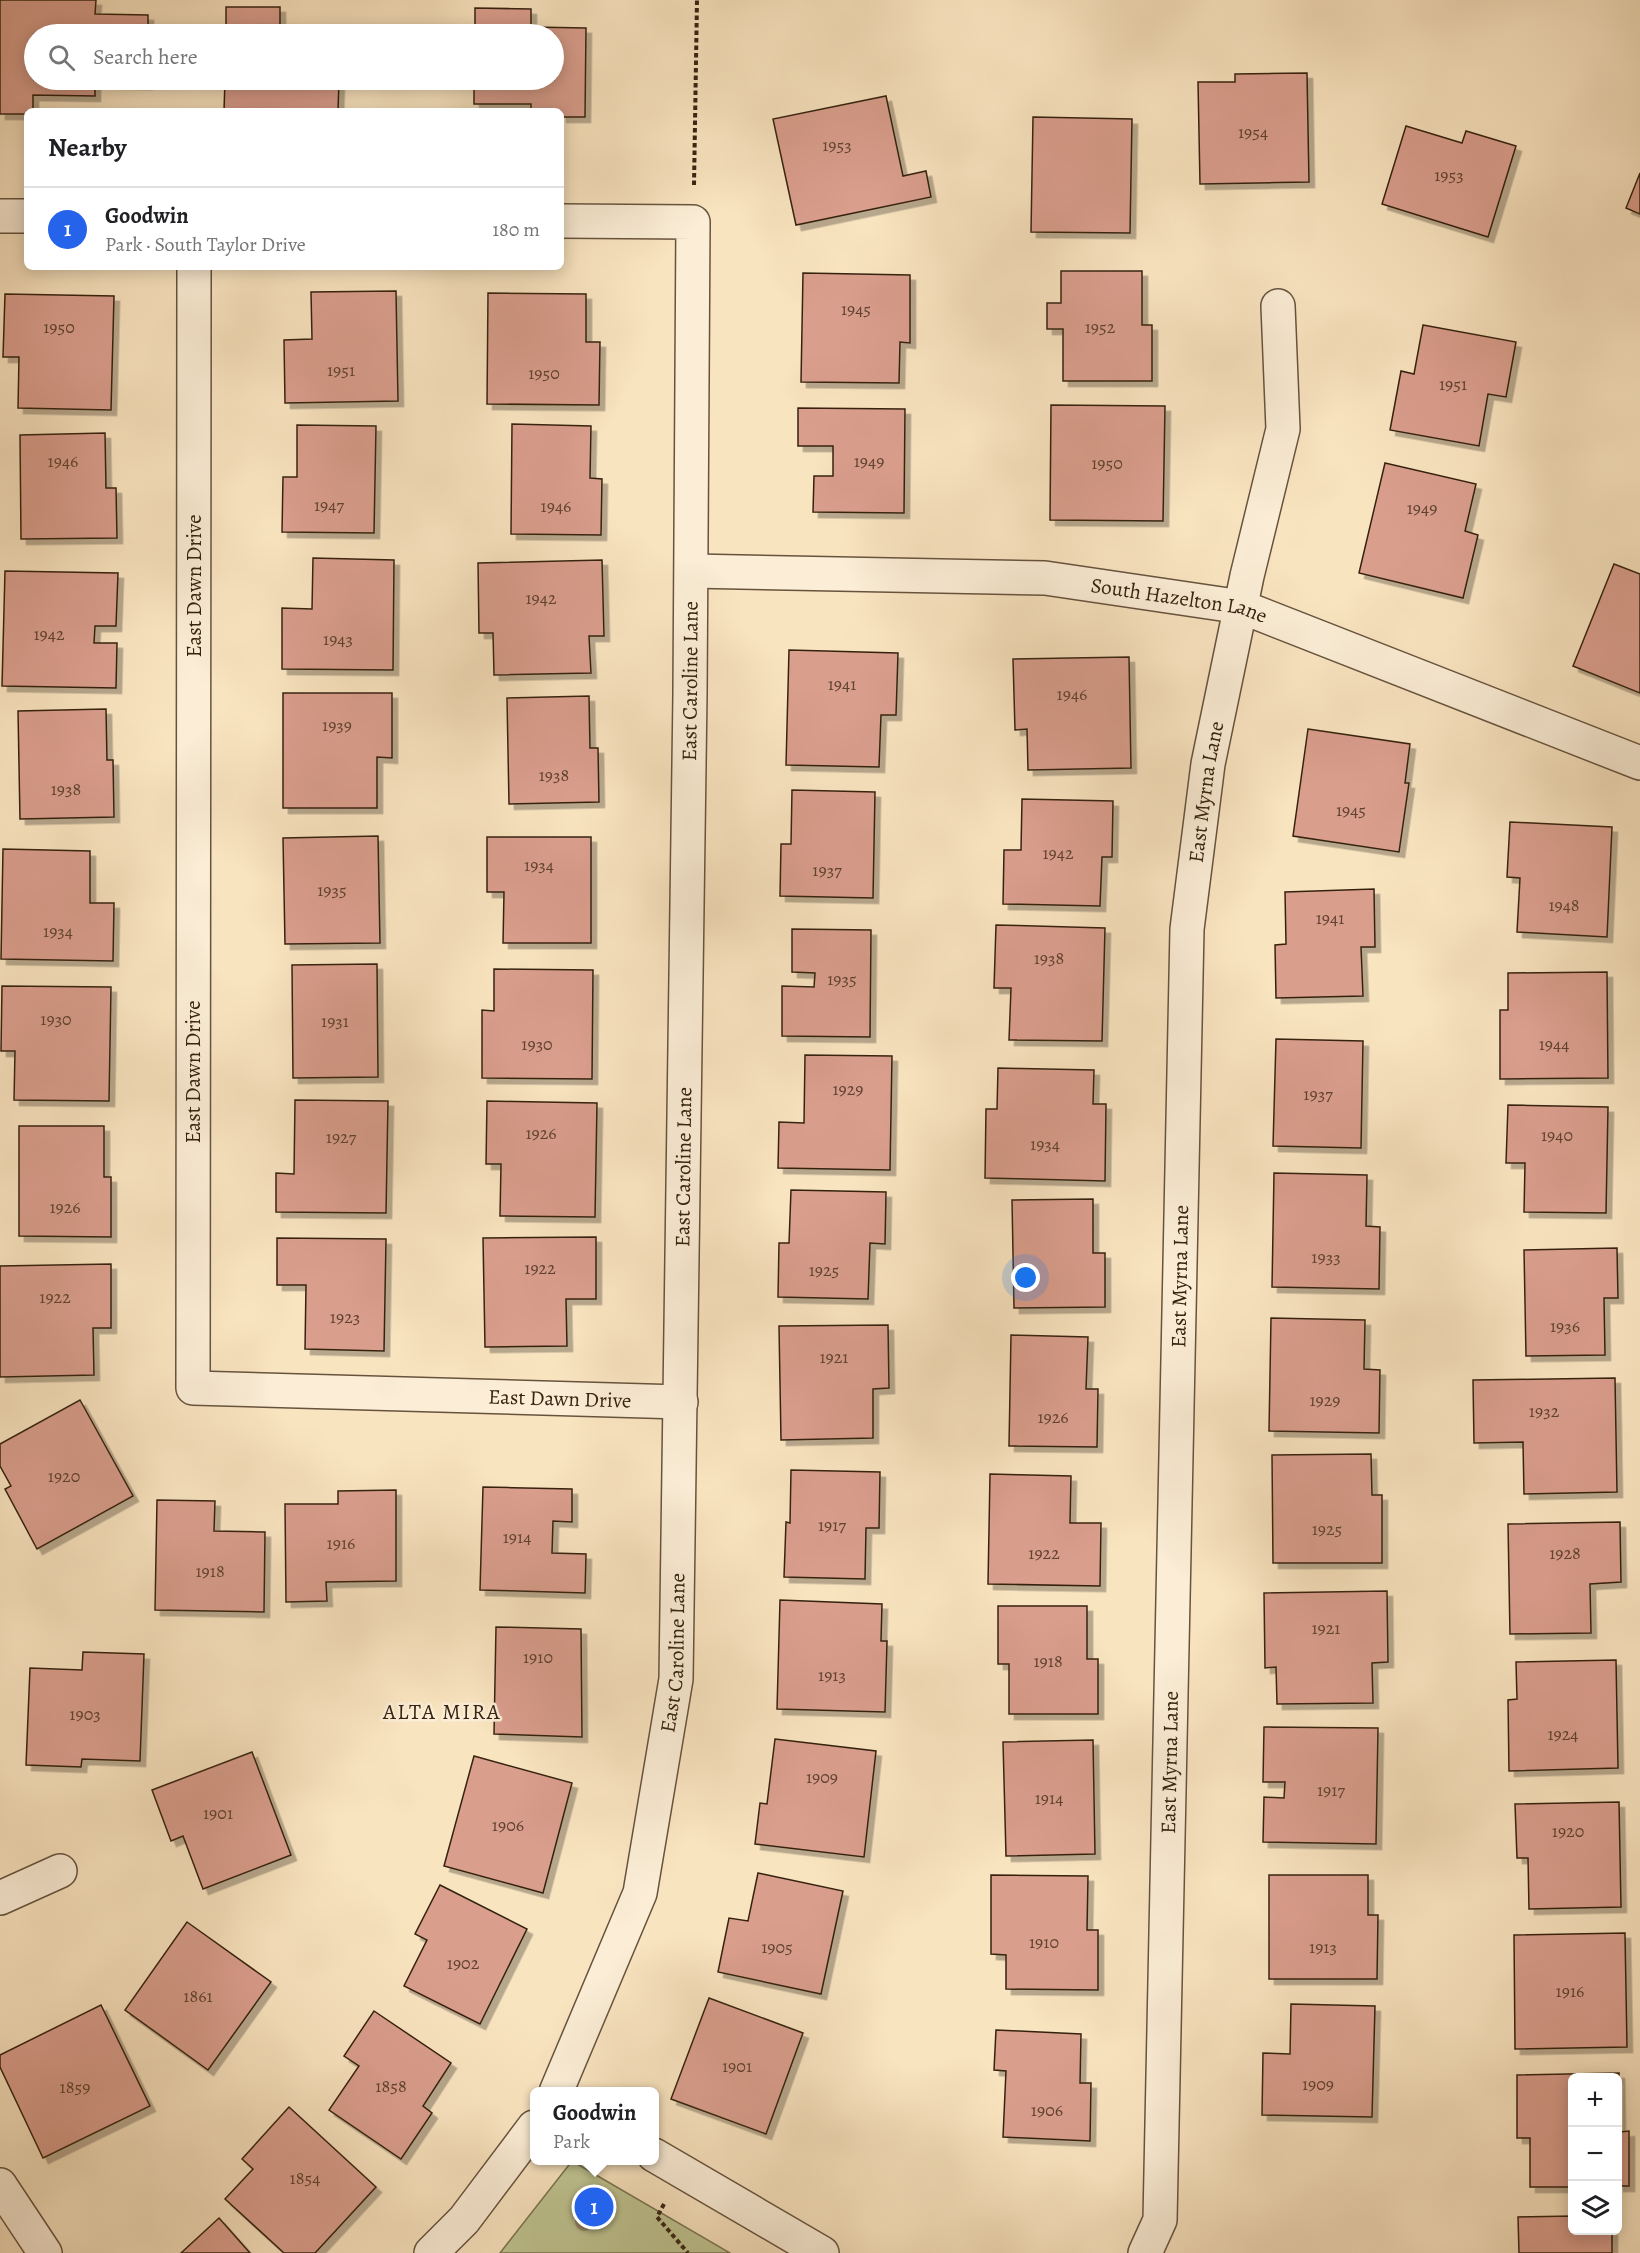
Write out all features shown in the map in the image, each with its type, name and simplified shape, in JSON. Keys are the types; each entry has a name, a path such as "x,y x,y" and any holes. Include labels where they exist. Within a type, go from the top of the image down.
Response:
{"street":[{"path":"0,216 24,216"},
{"path":"564,221 693,222"},
{"name":"East Caroline Lane","path":"558,2087 640,1893 676,1679 692,571 693,222"},
{"name":"East Dawn Drive","path":"194,270 193,1388 681,1402"},
{"name":"East Myrna Lane","path":"1145,2253 1160,2220 1187,929 1208,764 1283,429 1278,306"},
{"name":"South Hazelton Lane","path":"692,571 1045,578 1242,607 1640,763"},
{"path":"0,1898 60,1871"},
{"path":"431,2253 464,2220 530,2132"},
{"path":"659,2158 822,2253"},
{"path":"0,2185 45,2253"}],"path":[{"path":"693,222 698,0"},
{"path":"664,2204 657,2217 688,2253"}],"green space":[{"path":"569,2165 579,2165 730,2253 500,2253"}],"building":[{"path":"0,0 96,0 95,14 148,15 148,24 24,24 24,90 95,90 95,96 33,95 33,108 24,108 24,114 0,114"},
{"path":"226,7 280,7 280,24 226,24"},
{"path":"475,8 531,9 531,24 475,24"},
{"path":"564,28 586,28 585,117 564,117 564,108 531,108 531,104 474,104 474,90 564,90"},
{"path":"1307,73 1309,182 1200,184 1198,82 1235,82 1235,74"},
{"path":"225,90 339,90 338,108 224,108"},
{"path":"886,96 903,176 926,171 931,197 796,225 773,119"},
{"path":"1033,117 1132,119 1130,233 1031,232"},
{"path":"1406,126 1462,143 1466,131 1516,146 1488,237 1382,204"},
{"path":"1640,173 1640,214 1626,208"},
{"path":"1061,271 1142,271 1142,325 1152,325 1152,381 1063,381 1063,329 1047,329 1047,303 1061,303"},
{"path":"803,273 910,275 910,343 900,342 899,383 801,382"},
{"path":"396,291 398,401 285,403 284,340 312,339 311,292"},
{"path":"488,293 586,294 586,342 600,342 599,405 487,404"},
{"path":"5,294 114,296 111,410 18,408 19,357 3,357"},
{"path":"1423,325 1516,342 1506,397 1488,394 1479,446 1390,430 1401,371 1414,374"},
{"path":"1051,405 1165,406 1163,521 1050,520"},
{"path":"798,408 905,409 904,513 813,512 814,476 833,476 833,446 798,446"},
{"path":"512,424 591,426 590,478 602,479 601,535 511,534"},
{"path":"297,425 376,426 374,533 282,532 283,477 297,477"},
{"path":"105,433 106,488 116,488 117,538 21,539 20,435"},
{"path":"1385,463 1476,484 1465,531 1478,535 1463,598 1359,573"},
{"path":"313,558 394,560 393,670 282,669 282,608 312,609"},
{"path":"602,560 604,636 589,636 591,673 494,675 493,633 479,633 478,563"},
{"path":"1614,564 1640,574 1640,693 1573,666"},
{"path":"5,571 118,573 116,626 95,626 94,643 117,643 116,688 2,686"},
{"path":"789,650 898,653 896,715 881,715 879,767 786,765"},
{"path":"1129,657 1131,768 1028,770 1027,729 1015,730 1013,659"},
{"path":"283,693 392,693 392,758 377,757 377,808 283,808"},
{"path":"589,696 590,748 598,748 599,802 509,804 507,698"},
{"path":"106,709 107,760 113,760 114,817 20,819 18,711"},
{"path":"1308,729 1410,744 1405,783 1409,783 1399,852 1293,836"},
{"path":"792,790 875,792 873,898 780,896 781,844 791,844"},
{"path":"1022,799 1113,801 1112,857 1102,857 1100,906 1003,904 1004,850 1021,850"},
{"path":"1510,822 1612,827 1607,937 1517,932 1520,878 1507,877"},
{"path":"378,836 380,943 285,944 283,838"},
{"path":"487,837 591,837 591,943 503,943 504,892 487,892"},
{"path":"3,849 90,851 90,903 114,903 113,961 1,959"},
{"path":"1374,889 1375,947 1361,947 1363,996 1276,998 1275,945 1286,944 1285,892"},
{"path":"996,925 1105,928 1102,1041 1009,1040 1011,988 994,988"},
{"path":"792,929 871,930 870,1037 782,1036 782,986 814,987 815,973 792,972"},
{"path":"377,964 378,1077 293,1078 292,965"},
{"path":"494,969 593,970 592,1079 482,1078 482,1010 494,1011"},
{"path":"1607,972 1608,1078 1500,1079 1500,1010 1508,1010 1508,973"},
{"path":"2,986 111,987 109,1101 14,1100 15,1051 1,1051"},
{"path":"1276,1039 1363,1041 1361,1148 1273,1146"},
{"path":"805,1055 892,1056 890,1170 778,1168 779,1122 804,1123"},
{"path":"998,1068 1094,1070 1093,1104 1106,1104 1105,1181 985,1178 986,1109 997,1109"},
{"path":"295,1100 388,1101 386,1213 276,1212 276,1173 294,1174"},
{"path":"487,1101 597,1103 595,1217 500,1216 501,1164 486,1164"},
{"path":"1508,1105 1608,1107 1606,1213 1524,1212 1525,1163 1506,1163"},
{"path":"19,1126 104,1126 104,1177 111,1177 111,1237 19,1236"},
{"path":"1274,1173 1367,1175 1366,1226 1380,1227 1379,1289 1272,1287"},
{"path":"791,1190 886,1192 885,1244 870,1243 868,1299 778,1297 779,1243 789,1243"},
{"path":"1093,1199 1093,1253 1105,1253 1105,1307 1014,1308 1012,1200"},
{"path":"596,1237 596,1299 566,1299 567,1346 485,1347 483,1238"},
{"path":"277,1238 386,1239 384,1351 305,1349 306,1285 277,1285"},
{"path":"1617,1248 1618,1298 1604,1298 1605,1355 1526,1356 1524,1250"},
{"path":"111,1264 111,1328 93,1328 94,1375 0,1377 0,1266"},
{"path":"1271,1318 1365,1320 1364,1369 1380,1370 1379,1433 1269,1431"},
{"path":"888,1325 889,1388 873,1389 873,1438 781,1440 779,1326"},
{"path":"1011,1335 1088,1337 1086,1389 1098,1389 1097,1447 1009,1446"},
{"path":"1615,1378 1617,1492 1524,1494 1523,1442 1474,1443 1473,1380"},
{"path":"80,1400 133,1496 37,1549 5,1489 11,1486 0,1466 0,1444"},
{"path":"1371,1454 1372,1495 1382,1495 1382,1563 1273,1563 1272,1455"},
{"path":"791,1470 880,1472 879,1528 866,1528 865,1579 784,1577 786,1522 790,1523"},
{"path":"990,1474 1071,1476 1070,1523 1101,1523 1100,1586 988,1584"},
{"path":"483,1487 572,1489 572,1522 553,1521 552,1553 586,1554 585,1593 480,1590"},
{"path":"396,1490 396,1581 326,1582 327,1601 286,1602 285,1504 338,1504 338,1491"},
{"path":"157,1500 215,1501 214,1531 265,1532 264,1612 155,1610"},
{"path":"1620,1522 1621,1582 1590,1584 1591,1633 1510,1634 1508,1524"},
{"path":"1387,1591 1388,1662 1372,1663 1373,1703 1277,1704 1276,1667 1265,1668 1264,1593"},
{"path":"780,1600 882,1604 881,1641 887,1641 885,1712 777,1709"},
{"path":"998,1606 1087,1606 1087,1659 1098,1659 1098,1714 1009,1714 1009,1664 998,1664"},
{"path":"496,1627 581,1629 582,1737 494,1734"},
{"path":"83,1652 144,1654 140,1761 82,1759 81,1767 26,1765 30,1668 82,1670"},
{"path":"1616,1660 1618,1768 1509,1771 1508,1700 1517,1699 1516,1662"},
{"path":"1264,1727 1378,1728 1376,1844 1263,1842 1264,1797 1284,1798 1285,1782 1263,1782"},
{"path":"775,1739 876,1751 864,1857 755,1844 760,1803 767,1804"},
{"path":"1093,1740 1095,1854 1006,1856 1003,1742"},
{"path":"252,1752 291,1855 203,1889 183,1836 171,1841 152,1790"},
{"path":"474,1756 572,1783 543,1893 444,1866"},
{"path":"1619,1802 1621,1907 1529,1909 1528,1858 1517,1858 1515,1804"},
{"path":"758,1873 843,1891 821,1994 718,1972 729,1918 748,1921"},
{"path":"991,1875 1088,1876 1087,1930 1098,1930 1098,1990 1006,1989 1006,1955 991,1954"},
{"path":"1269,1875 1368,1875 1368,1915 1378,1915 1377,1979 1269,1979"},
{"path":"440,1885 527,1929 480,2024 404,1986 427,1940 415,1934"},
{"path":"187,1922 271,1982 208,2070 125,2010"},
{"path":"1625,1933 1627,2047 1515,2049 1514,1935"},
{"path":"709,1998 803,2033 766,2134 671,2099"},
{"path":"1291,2004 1375,2006 1372,2117 1262,2115 1263,2053 1290,2054"},
{"path":"101,2005 150,2106 43,2158 0,2067 0,2055"},
{"path":"374,2011 451,2063 423,2106 432,2113 401,2159 329,2110 359,2066 344,2056"},
{"path":"996,2030 1081,2034 1080,2083 1091,2083 1090,2141 1003,2137 1006,2071 994,2070"},
{"path":"1568,2074 1568,2187 1530,2187 1530,2138 1517,2138 1517,2075"},
{"path":"289,2107 376,2187 315,2253 284,2253 225,2199 253,2169 242,2159"},
{"path":"1629,2131 1629,2186 1622,2186 1622,2132"},
{"path":"1568,2216 1568,2235 1612,2235 1612,2253 1519,2253 1518,2217"},
{"path":"219,2218 250,2253 181,2253"}],"place":[{"name":"Goodwin","path":"594,2207"}],"district":[{"name":"ALTA MIRA","path":"442,1712"}]}
